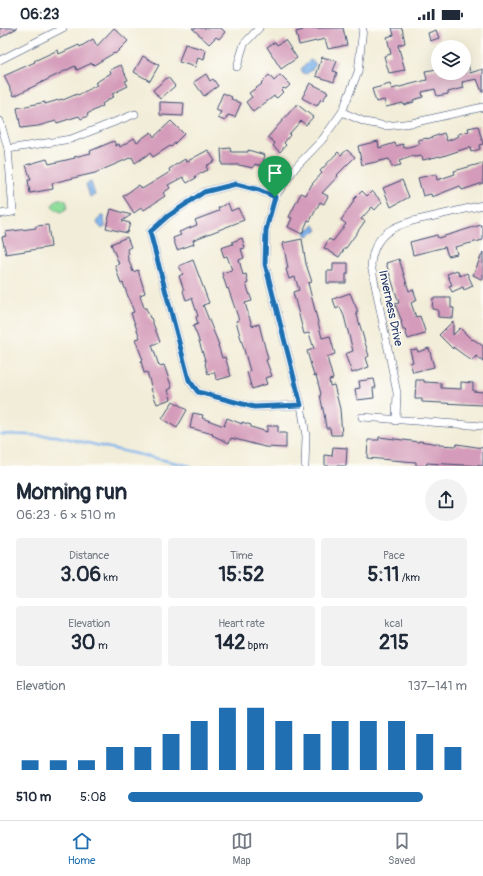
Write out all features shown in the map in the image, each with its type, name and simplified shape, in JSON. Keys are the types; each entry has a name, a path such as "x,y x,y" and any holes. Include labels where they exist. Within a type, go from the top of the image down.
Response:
{"street":[{"path":"0,60 63,28"},
{"path":"237,67 244,44 259,28"},
{"path":"305,466 306,436 301,405 265,264 266,230 275,197 295,168 322,140 342,112 358,72 363,28"},
{"path":"342,112 365,122 386,126 483,107"},
{"path":"8,149 71,139 135,114"},
{"path":"0,121 8,149 13,212 0,214"},
{"path":"275,197 259,190 236,184 204,192 168,216 150,232 189,380 198,392 254,407 301,405"},
{"name":"Inverness Drive","path":"396,420 397,393 371,266 372,254 381,238 396,226 410,221 483,205"},
{"path":"362,417 483,426"}],"green space":[{"path":"58,199 62,199 67,202 66,209 61,212 54,209 52,206"}],"water":[{"path":"310,60 316,65 307,74 303,73 301,69"},
{"path":"91,182 95,195 90,197 86,184"},
{"path":"101,216 104,216 105,227 102,229 97,223"},
{"path":"315,225 318,230 307,236 305,232"}],"building":[{"path":"0,28 17,28 0,38"},
{"path":"114,28 128,41 115,54 114,53 94,65 92,63 77,70 75,66 14,96 4,76 58,50 59,54 79,45 80,47 93,39 97,46"},
{"path":"192,28 221,28 225,32 219,39 216,37 209,44"},
{"path":"303,28 343,28 347,45 328,49 325,39 299,45 296,32 303,30"},
{"path":"392,28 402,28 405,43 398,45 405,70 389,73 384,56 391,54 387,37 394,35"},
{"path":"436,30 439,38 430,41 428,33"},
{"path":"285,40 297,58 281,69 267,47 275,42 277,45"},
{"path":"185,44 206,50 204,60 198,58 195,67 179,62"},
{"path":"143,56 159,65 150,81 134,72"},
{"path":"322,57 337,61 333,71 337,72 334,82 316,76"},
{"path":"121,65 128,80 125,81 128,86 112,94 114,96 102,104 103,106 87,114 88,116 81,119 79,116 57,123 56,121 38,126 21,128 17,108 45,102 45,104 63,100 77,94 78,95 97,85 95,83 111,73 110,70"},
{"path":"483,69 483,92 477,79 462,82 464,88 448,92 448,94 437,96 435,89 422,92 423,97 404,105 403,103 386,107 384,100 376,102 372,89 390,84 392,89 427,80 425,71 431,70 431,80 471,80 471,73"},
{"path":"206,74 210,81 213,79 218,86 204,96 194,82"},
{"path":"269,75 274,81 280,75 290,85 286,89 283,88 281,90 283,92 277,98 274,96 253,112 246,102 252,97 249,93 262,84 261,83"},
{"path":"168,77 175,86 160,99 153,90"},
{"path":"310,83 328,92 317,106 302,98"},
{"path":"223,93 232,97 231,99 241,103 235,117 228,115 225,121 218,118 221,112 216,110"},
{"path":"160,102 184,103 183,116 160,115"},
{"path":"296,105 313,117 306,125 301,121 289,134 290,135 284,143 286,145 280,152 273,146 275,143 268,137"},
{"path":"171,121 184,134 171,147 170,146 153,157 150,153 135,163 132,157 95,173 52,183 53,189 30,193 28,180 31,180 26,165 47,159 49,164 75,158 74,157 91,153 90,151 114,141 116,146 119,144 120,147 134,138 137,142 151,132 154,137"},
{"path":"478,126 483,144 479,145 480,149 471,152 470,147 440,157 423,160 422,156 413,156 399,161 401,165 392,167 389,159 362,165 358,146 378,141 379,148 395,143 396,146 403,144 404,148 420,144 418,140 427,139 444,133 447,141 459,136 458,134 469,131 468,128"},
{"path":"230,148 231,152 248,152 248,150 265,155 262,166 255,164 253,168 239,165 222,165 221,149"},
{"path":"208,150 215,161 206,166 208,170 195,176 196,178 187,183 183,177 168,185 170,188 163,193 165,196 144,210 142,207 134,213 123,196 139,185 142,189 170,172 169,169 185,159 186,162"},
{"path":"347,150 355,157 322,193 328,196 324,204 320,202 310,221 308,220 302,234 288,227 292,218 289,217 301,193 306,195 312,184 322,173 320,171 338,152 341,155"},
{"path":"483,163 483,183 462,190 460,186 432,197 431,194 423,196 418,178 436,174 437,180 455,174 454,171"},
{"path":"402,180 409,197 391,207 383,188"},
{"path":"362,191 367,196 372,191 382,202 375,210 372,207 361,219 365,221 339,257 324,248 329,239 333,241 346,224 341,220 354,201 353,200"},
{"path":"228,203 231,211 238,208 244,220 193,240 194,244 177,250 173,238 181,235 179,232 197,225 195,220 219,211 218,208"},
{"path":"111,209 131,215 122,221 130,223 127,233 106,228"},
{"path":"48,225 51,247 6,254 2,237 6,236 5,232"},
{"path":"481,225 483,228 483,240 455,247 457,254 448,256 445,247 413,255 410,242 437,235 438,238"},
{"path":"127,237 131,247 127,249 129,254 127,255 133,272 138,270 145,293 140,295 144,308 146,308 151,318 160,342 152,345 159,366 164,365 172,388 168,390 171,399 157,404 151,389 147,372 144,373 141,361 143,360 135,339 140,338 131,313 134,312 123,283 121,284 115,265 119,264 111,244"},
{"path":"242,238 245,248 241,249 244,258 239,260 243,275 246,274 248,283 246,284 252,301 245,303 252,326 259,324 268,359 266,360 272,376 265,378 267,384 252,389 247,372 250,371 236,321 239,320 222,273 232,270 227,256 224,257 221,248 233,244 232,242"},
{"path":"302,239 306,264 312,282 308,283 322,338 330,336 335,354 327,357 333,379 329,380 330,386 334,385 340,409 342,435 331,435 330,428 326,428 321,394 307,351 314,349 309,333 304,334 293,292 299,290 295,277 289,279 286,269 288,268 283,243"},
{"path":"483,252 483,280 473,275"},
{"path":"399,259 409,291 413,289 417,300 411,303 416,317 420,316 425,331 425,334 408,339 405,330 403,330 402,322 395,304 399,303 386,263"},
{"path":"193,260 209,303 203,305 219,345 222,358 225,357 231,376 217,380 214,372 208,374 206,363 193,326 198,324 196,317 198,316 192,298 186,300 179,276 183,274 179,266"},
{"path":"333,263 348,263 346,283 327,283 327,271 333,271"},
{"path":"457,270 460,276 467,273 473,286 464,290 463,287 452,292 449,286 452,285 447,274"},
{"path":"350,293 358,312 356,312 369,356 366,358 369,367 352,373 345,354 353,351 344,316 340,307 336,309 333,299"},
{"path":"433,298 451,298 451,308 454,308 453,318 438,317 438,310 432,309"},
{"path":"453,321 453,335 460,328 472,340 473,339 483,346 483,362 476,356 472,361 453,347 453,349 439,335"},
{"path":"429,348 434,367 413,372 410,363 413,362 410,350 417,349 418,352"},
{"path":"374,379 376,388 373,388 374,398 357,400 355,389 360,388 359,381"},
{"path":"416,380 441,383 441,388 461,389 461,382 473,383 473,391 483,392 483,405 422,402 422,399 415,399"},
{"path":"173,401 187,410 177,428 162,419"},
{"path":"193,413 203,415 202,418 224,426 227,418 242,424 242,422 251,425 251,427 267,432 267,426 278,426 278,433 286,433 286,448 265,447 231,438 229,443 212,435 213,434 190,428"},
{"path":"379,437 419,441 439,445 456,446 457,444 483,448 483,466 427,463 426,466 416,466 416,462 367,458 368,440 379,440"},
{"path":"333,447 347,448 346,466 325,466 325,455 332,456"}],"waterway":[{"path":"0,434 56,436 190,466"}],"route":[{"path":"236,184 259,190 275,197 266,230 265,264 301,405 254,407 198,392 189,380 150,232 168,216 204,192 236,184"}]}
